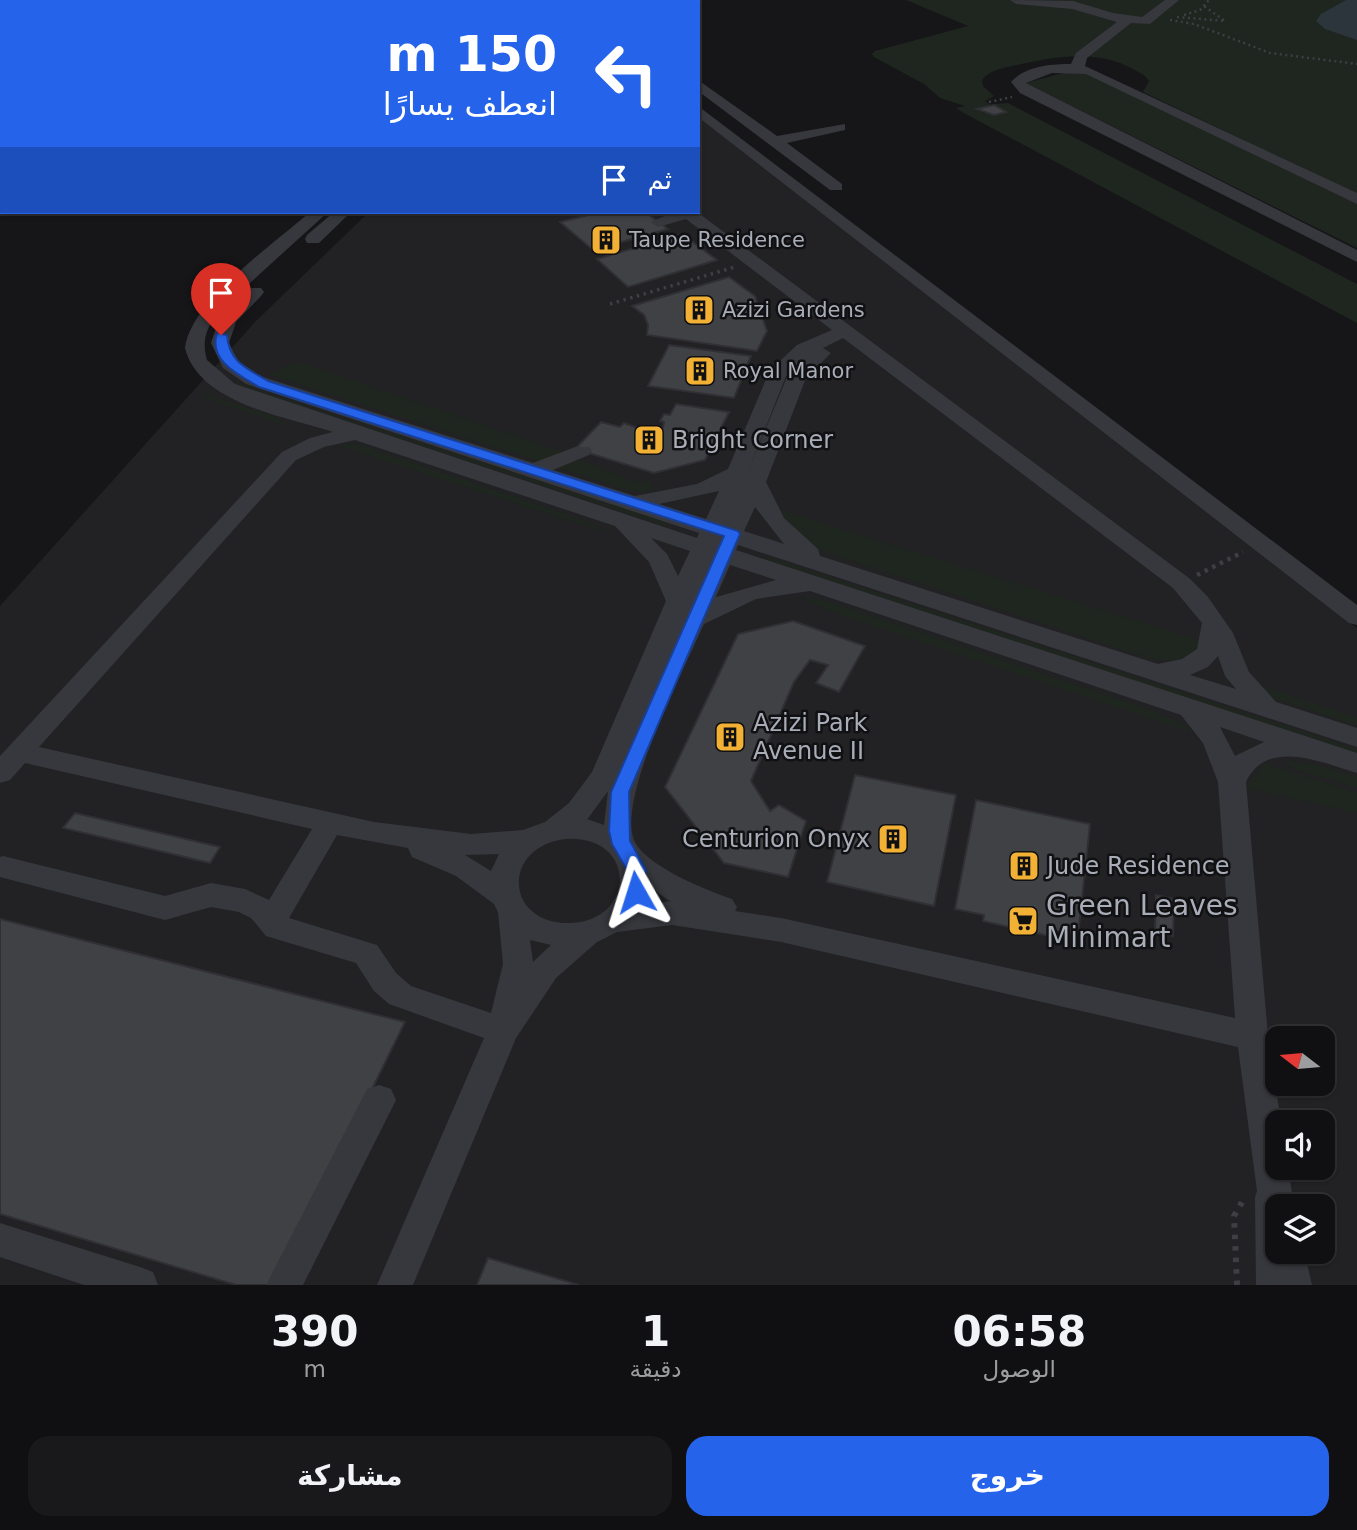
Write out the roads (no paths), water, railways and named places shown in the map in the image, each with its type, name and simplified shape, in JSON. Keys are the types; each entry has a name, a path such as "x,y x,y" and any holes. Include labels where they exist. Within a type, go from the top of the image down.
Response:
{"street":[{"path":"1016,0 1073,5 1127,20 1145,21 1173,0"},
{"path":"1077,68 1082,56 1127,20"},
{"path":"1357,199 1093,72 1077,68 1059,68 1024,77 1018,84 1357,257"},
{"path":"700,85 836,187"},
{"path":"700,112 1357,617"},
{"path":"776,141 840,127"},
{"path":"318,214 206,315 196,331 193,348 203,371 231,391 362,434 624,509 824,576 1190,708 1357,763"},
{"path":"341,214 227,320 220,343 230,364 264,384 535,470 624,509 659,559 687,609 623,780 617,818 638,881 631,902 614,920"},
{"path":"658,222 681,214"},
{"path":"690,214 1181,583 1224,638 1238,676 1268,709"},
{"path":"19,752 374,833 471,845 528,841 554,830 584,804 604,776 687,609 747,477 802,369 818,355 850,335"},
{"path":"203,371 230,364"},
{"path":"0,773 289,456 301,432 300,414"},
{"path":"289,456 317,442 362,434"},
{"path":"535,470 582,451"},
{"path":"624,509 747,477"},
{"path":"747,477 776,523 824,576"},
{"path":"687,609 824,576 1157,673 1357,738"},
{"path":"1157,673 1185,668 1208,654 1214,641 1214,623"},
{"path":"1190,708 1215,740 1232,782 1252,1036 1274,1194"},
{"path":"1232,782 1241,765 1259,753 1283,747 1307,747"},
{"path":"271,922 330,823"},
{"path":"554,830 583,828 610,836 678,892 756,916 781,930"},
{"path":"374,833 444,858 485,881 544,933 586,933"},
{"path":"395,1285 503,1031 518,964 508,904 506,866 528,841"},
{"path":"3,867 165,908 222,895 254,904 271,922 285,930 358,950 372,959 385,982 400,995 503,1031"},
{"path":"503,1031 552,960 586,933 614,920 672,913 781,930 1252,1036"},
{"path":"284,1285 379,1100"},
{"path":"0,1240 140,1285"},
{"path":"1274,1264 1274,1285"},
{"path":"1289,1264 1294,1285"}],"place":[{"name":"Taupe Residence","path":"606,240"},
{"name":"Azizi Gardens","path":"699,310"},
{"name":"Royal Manor","path":"700,371"},
{"name":"Bright Corner","path":"649,440"},
{"name":"Azizi Park Avenue II","path":"730,737"},
{"name":"Centurion Onyx","path":"893,839"},
{"name":"Jude Residence","path":"1024,866"},
{"name":"Green Leaves Minimart","path":"1023,921"}]}
